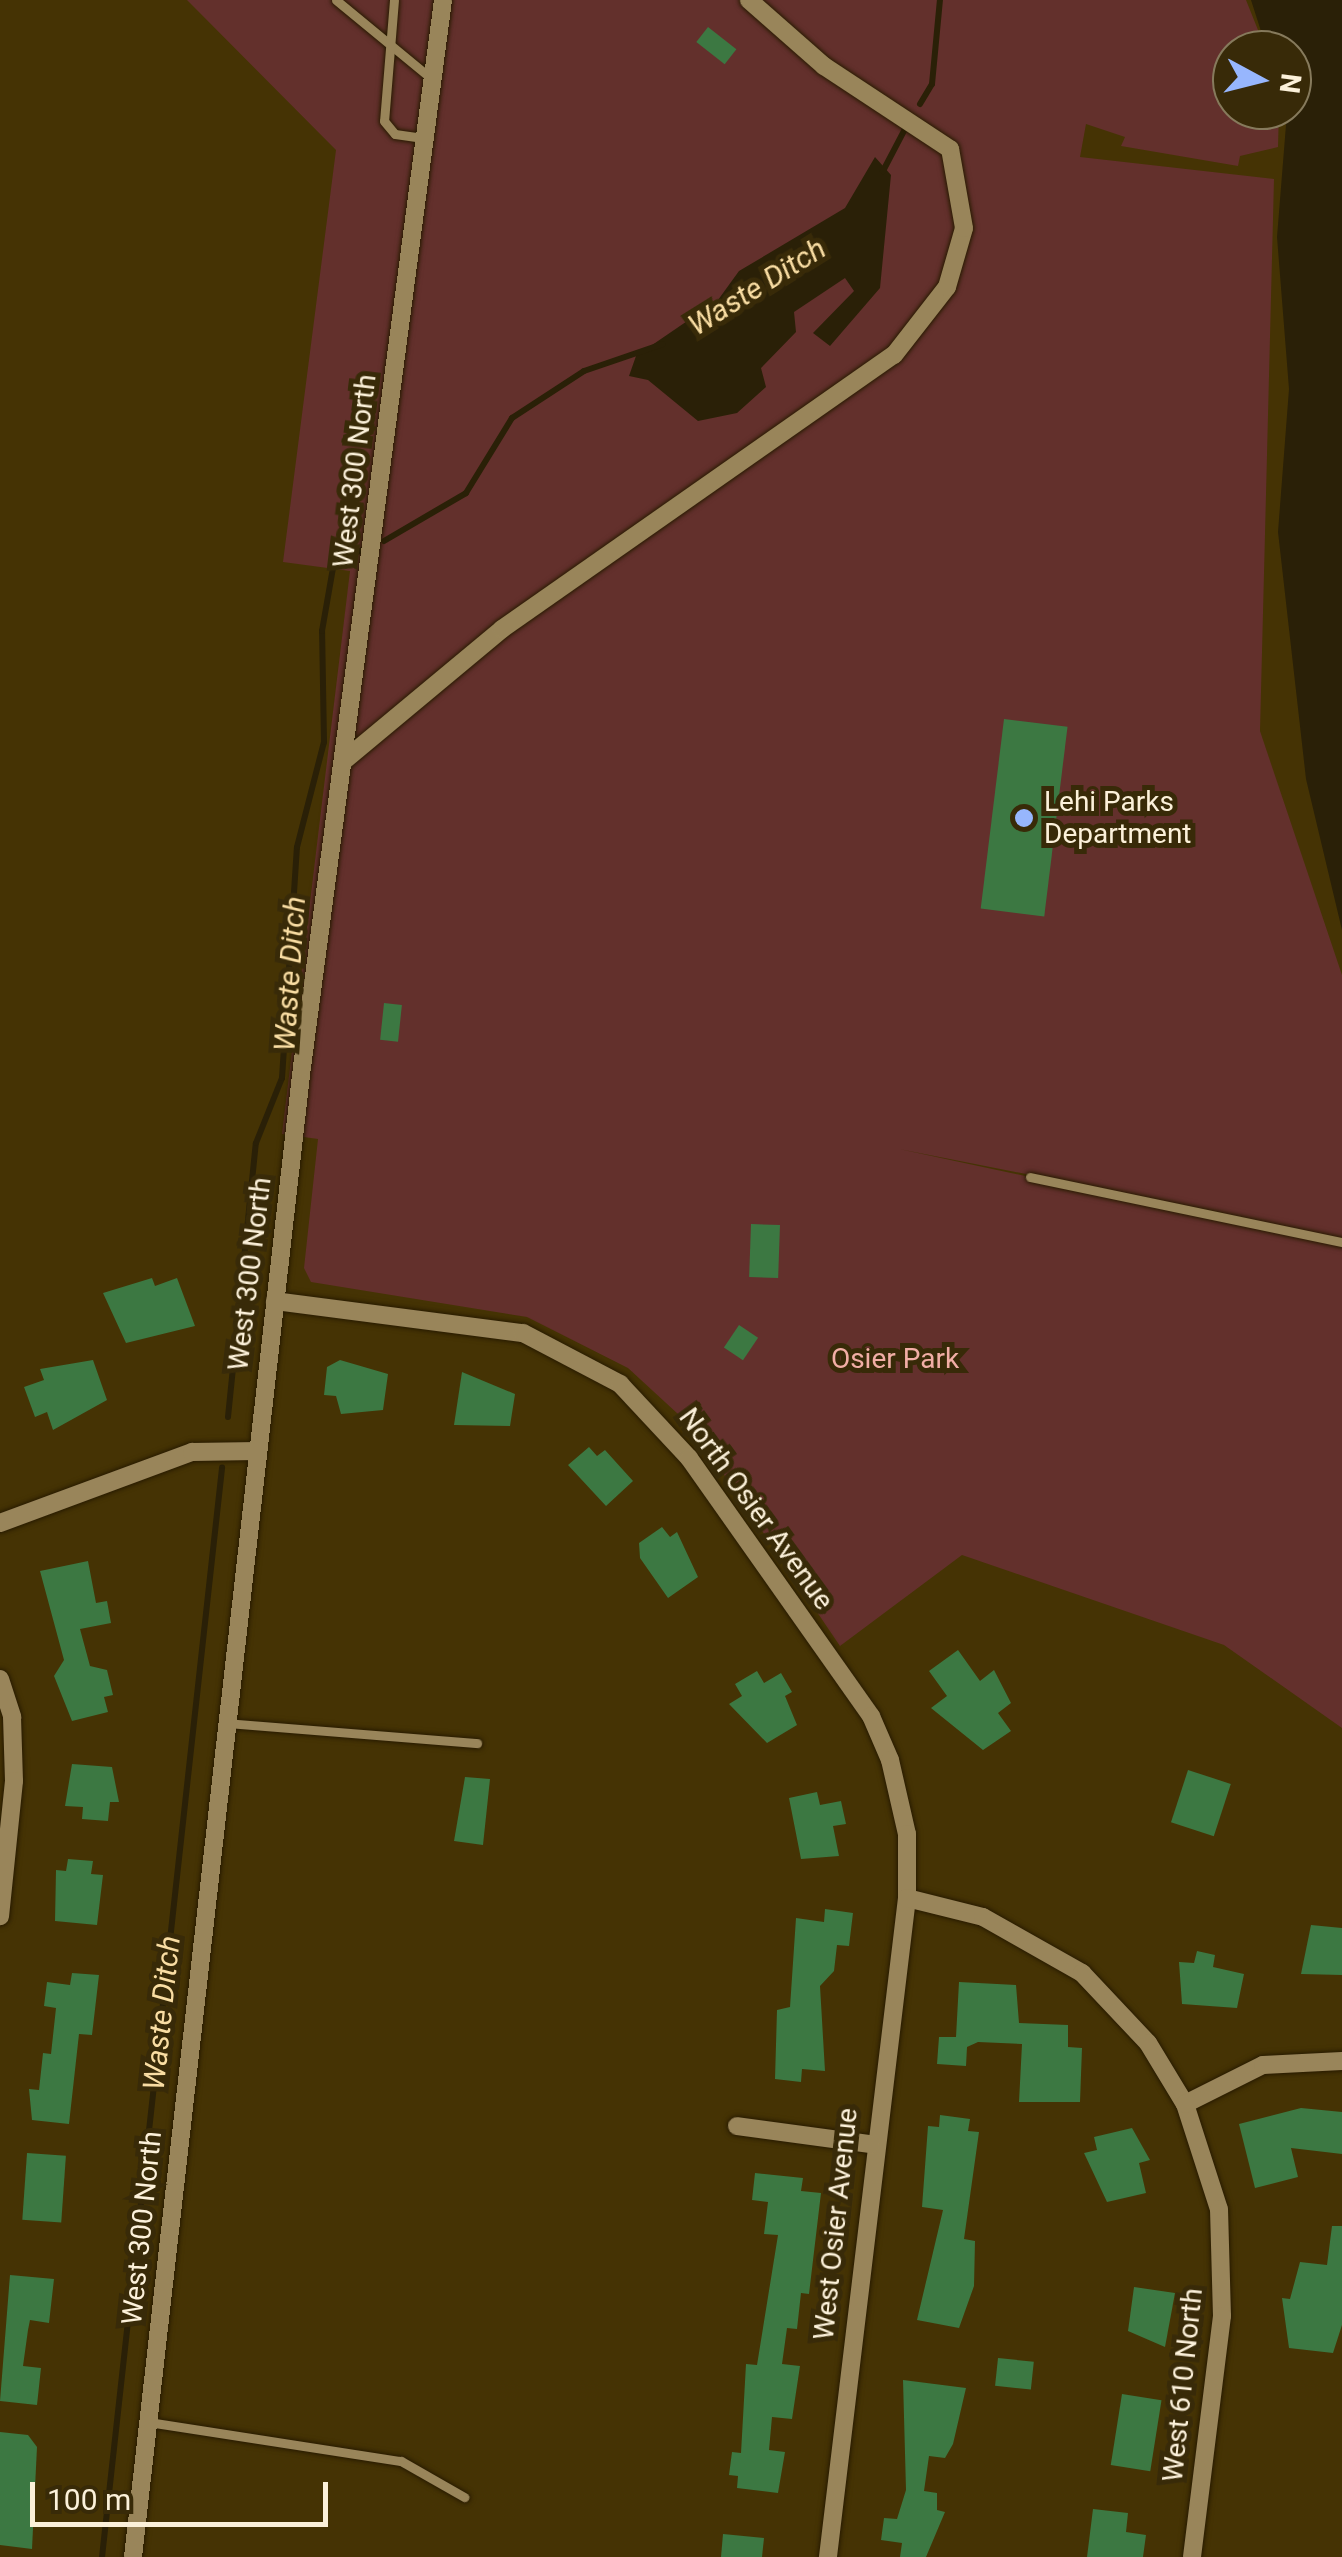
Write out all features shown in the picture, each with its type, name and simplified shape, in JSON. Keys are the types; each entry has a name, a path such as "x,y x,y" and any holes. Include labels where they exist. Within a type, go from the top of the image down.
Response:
{"street":[{"name":"West 300 North","path":"133,2557 274,1301 443,0"},
{"path":"346,759 502,629 894,355 947,287 964,228 950,149 824,66 749,0"},
{"name":"North Osier Avenue","path":"274,1301 523,1333 575,1354 659,1419 871,1716 902,1796 906,1898"},
{"path":"0,1523 192,1452 257,1451"},
{"path":"0,1679 12,1716 14,1780 0,1916"},
{"name":"West 610 North","path":"906,1898 983,1917 1082,1973 1148,2042 1185,2104 1219,2210 1222,2316 1192,2557"},
{"name":"West Osier Avenue","path":"828,2557 871,2144 906,1898"},
{"path":"1185,2104 1263,2065 1342,2061"},
{"path":"737,2126 871,2144"}],"lane":[{"path":"336,0 432,80"},
{"path":"394,0 384,121 395,134 425,138"},
{"path":"1030,1177 1342,1242"},
{"path":"226,1723 477,1743"},
{"path":"148,2422 401,2461 464,2497"}],"green space":[{"name":"Osier Park","path":"187,0 1246,0 1258,30 1212,30 1212,130 1278,130 1278,147 1240,156 1238,166 1121,146 1125,137 1086,124 1080,157 1274,179 1260,731 1342,975 1342,1728 1224,1645 962,1555 840,1646 691,1426 628,1368 527,1317 311,1282 304,1268 318,1139 282,1134 350,571 283,562 336,150","holes":["899,1149 1224,1213 1030,1177"]}],"water":[{"path":"1251,0 1342,0 1342,930 1306,779 1278,532 1289,389 1277,237 1286,130 1312,130 1312,30 1261,30"},
{"path":"875,157 891,175 880,288 830,346 813,333 854,291 845,278 794,312 796,332 761,368 766,387 737,413 698,421 648,380 629,376 636,356 718,300 739,271 845,208"}],"building":[{"path":"708,27 736,49 725,64 696,42"},
{"name":"Lehi Parks Department","path":"1004,719 1068,727 1044,916 981,909"},
{"path":"384,1003 402,1005 398,1042 380,1040"},
{"path":"751,1224 780,1225 778,1278 749,1277"},
{"path":"152,1278 155,1286 177,1278 195,1326 126,1343 103,1293"},
{"path":"739,1325 758,1338 743,1360 724,1347"},
{"path":"93,1360 107,1400 53,1430 47,1412 35,1417 24,1387 44,1380 40,1369"},
{"path":"340,1360 388,1374 383,1410 341,1414 336,1396 324,1395 327,1367"},
{"path":"462,1372 515,1394 510,1426 454,1425"},
{"path":"589,1447 597,1456 605,1450 633,1481 606,1506 568,1465"},
{"path":"662,1527 670,1537 677,1532 698,1577 668,1598 640,1558 639,1543"},
{"path":"88,1561 96,1603 107,1601 111,1623 80,1629 90,1666 107,1670 113,1695 104,1697 108,1712 72,1721 54,1676 64,1660 40,1571"},
{"path":"958,1650 980,1681 994,1670 1011,1703 998,1713 1011,1731 983,1750 931,1708 947,1696 929,1671"},
{"path":"757,1671 764,1683 781,1673 792,1692 785,1696 797,1725 767,1743 729,1704 742,1696 735,1684"},
{"path":"72,1764 112,1767 119,1802 110,1802 108,1821 82,1819 83,1807 65,1806"},
{"path":"1188,1770 1231,1784 1214,1836 1171,1822"},
{"path":"465,1777 490,1779 483,1845 454,1841"},
{"path":"817,1792 820,1805 841,1801 846,1824 833,1826 839,1856 801,1859 789,1798"},
{"path":"68,1859 93,1861 91,1874 103,1875 97,1925 55,1921 56,1870 66,1871"},
{"path":"825,1909 853,1913 849,1946 837,1945 834,1971 820,1986 825,2071 802,2069 801,2082 775,2079 777,2010 790,2007 796,1918 824,1922"},
{"path":"1311,1925 1342,1928 1342,1975 1301,1974"},
{"path":"1197,1951 1215,1955 1213,1967 1244,1974 1237,2008 1182,2004 1179,1962 1194,1963"},
{"path":"72,1973 99,1975 92,2035 79,2034 69,2124 32,2120 29,2089 39,2090 43,2053 51,2054 56,2008 44,2006 47,1982 70,1985"},
{"path":"959,1982 1016,1985 1019,2023 1068,2025 1068,2047 1082,2048 1080,2102 1019,2102 1022,2044 978,2042 967,2047 966,2066 937,2064 939,2037 956,2037"},
{"path":"1301,2108 1342,2112 1342,2154 1291,2148 1298,2177 1255,2188 1239,2124"},
{"path":"940,2115 970,2119 968,2131 979,2132 964,2239 975,2241 974,2286 959,2328 917,2320 943,2210 922,2207 928,2126 939,2127"},
{"path":"1132,2128 1150,2160 1139,2163 1146,2193 1107,2202 1084,2153 1097,2150 1094,2137"},
{"path":"27,2153 66,2156 61,2223 22,2220"},
{"path":"755,2173 803,2178 801,2191 821,2193 809,2294 801,2293 797,2329 787,2328 782,2364 800,2366 792,2419 772,2417 769,2450 785,2452 778,2493 737,2488 738,2476 729,2475 732,2452 741,2453 746,2364 757,2365 778,2235 764,2234 768,2202 752,2200"},
{"path":"1332,2226 1342,2226 1342,2325 1333,2353 1289,2348 1282,2298 1290,2299 1300,2262 1327,2265"},
{"path":"10,2275 54,2279 49,2323 30,2320 23,2366 41,2368 37,2405 0,2401"},
{"path":"1134,2287 1175,2293 1165,2347 1128,2331"},
{"path":"998,2358 1034,2362 1031,2390 995,2386"},
{"path":"903,2380 966,2388 953,2444 945,2458 929,2456 924,2491 937,2493 937,2510 945,2512 926,2557 900,2557 902,2543 881,2540 884,2518 897,2519 906,2490"},
{"path":"1122,2394 1162,2400 1150,2471 1111,2465"},
{"path":"0,2432 28,2435 37,2447 32,2549 0,2545"},
{"path":"1093,2509 1128,2513 1126,2532 1146,2535 1143,2557 1087,2557"},
{"path":"723,2534 764,2538 762,2557 721,2557"}],"waterway":[{"name":"Waste Ditch","path":"920,104 932,84 940,0"},
{"name":"Waste Ditch","path":"883,171 905,129"},
{"name":"Waste Ditch","path":"384,541 466,493 512,418 584,371 663,344"},
{"name":"Waste Ditch","path":"228,1417 256,1143 282,1078 297,847 324,742 322,631 334,562 364,549"},
{"name":"Waste Ditch","path":"102,2557 222,1468"}],"place":[{"name":"Lehi Parks Department","path":"1024,818"}]}
